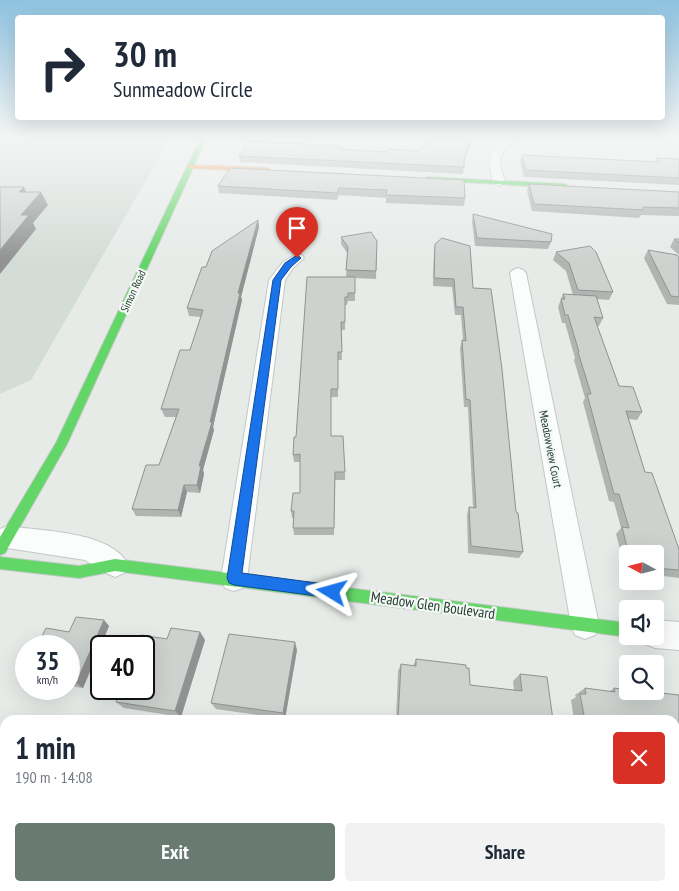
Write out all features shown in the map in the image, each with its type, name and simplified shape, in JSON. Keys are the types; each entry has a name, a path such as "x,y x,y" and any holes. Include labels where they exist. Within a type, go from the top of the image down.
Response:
{"street":[{"name":"Simon Road","path":"4,543 61,444 184,179"},
{"path":"426,179 580,187"},
{"path":"234,578 277,280 288,265 297,258"},
{"name":"Meadowview Court","path":"518,273 584,625"},
{"path":"4,543 90,549 115,564"},
{"name":"Meadow Glen Boulevard","path":"0,562 79,572 115,564 619,629"},
{"path":"664,635 679,636"}],"shaded area":[{"path":"0,179 147,179 31,380 0,394"}],"building":[{"path":"223,179 436,179 464,180 465,198 386,195 387,190 339,188 337,193 218,186"},
{"path":"529,184 679,192 679,208 643,207 643,210 534,204"},
{"path":"0,187 24,187 19,192 41,192 21,215 29,215 0,250"},
{"path":"473,214 552,234 551,242 477,238"},
{"path":"258,220 238,293 240,293 210,422 212,422 199,466 201,466 197,485 184,485 178,510 132,509 146,465 159,465 179,409 161,409 180,350 190,350 203,310 187,308 202,267 206,267 212,251"},
{"path":"371,232 377,241 376,271 346,270 348,247 341,237"},
{"path":"442,238 470,246 473,288 491,289 502,369 516,512 518,513 523,552 471,546 469,507 476,508 470,400 466,399 462,340 466,341 463,307 456,307 454,279 434,278 435,244"},
{"path":"590,246 596,252 613,292 578,290 569,263 556,252"},
{"path":"648,250 677,255 679,258 679,297 671,296"},
{"path":"307,277 355,277 355,293 348,293 348,297 345,297 345,322 341,322 342,352 338,352 338,389 331,389 331,436 343,436 345,472 335,472 334,528 293,528 294,511 291,511 293,493 300,493 300,454 293,455 294,437 296,437"},
{"path":"563,294 596,296 603,318 594,317 619,386 633,387 642,412 626,411 645,472 652,473 679,549 679,570 664,569 664,545 626,545 622,527 629,528 619,494 614,494 587,394 591,394 568,315 565,315 561,299 565,299"},
{"path":"76,617 104,620 97,635 90,635 90,652 80,674 80,635 42,635 46,628 69,632"},
{"path":"171,628 200,632 175,711 116,702 117,700 155,700 155,637 167,639"},
{"path":"229,634 295,642 283,713 211,703"},
{"path":"416,659 466,665 466,668 469,668 470,685 522,691 520,674 547,677 552,715 398,715 401,664 416,666"},
{"path":"585,688 615,692 614,688 619,689 619,700 664,700 664,693 679,695 679,715 584,715 580,694 586,694"}],"traffic: fast":[{"path":"0,549 61,444 185,179"},
{"path":"428,179 565,186"},
{"path":"0,563 79,572 115,565 619,629"}],"route":[{"path":"297,258 288,265 277,280 234,578 332,592"}]}
